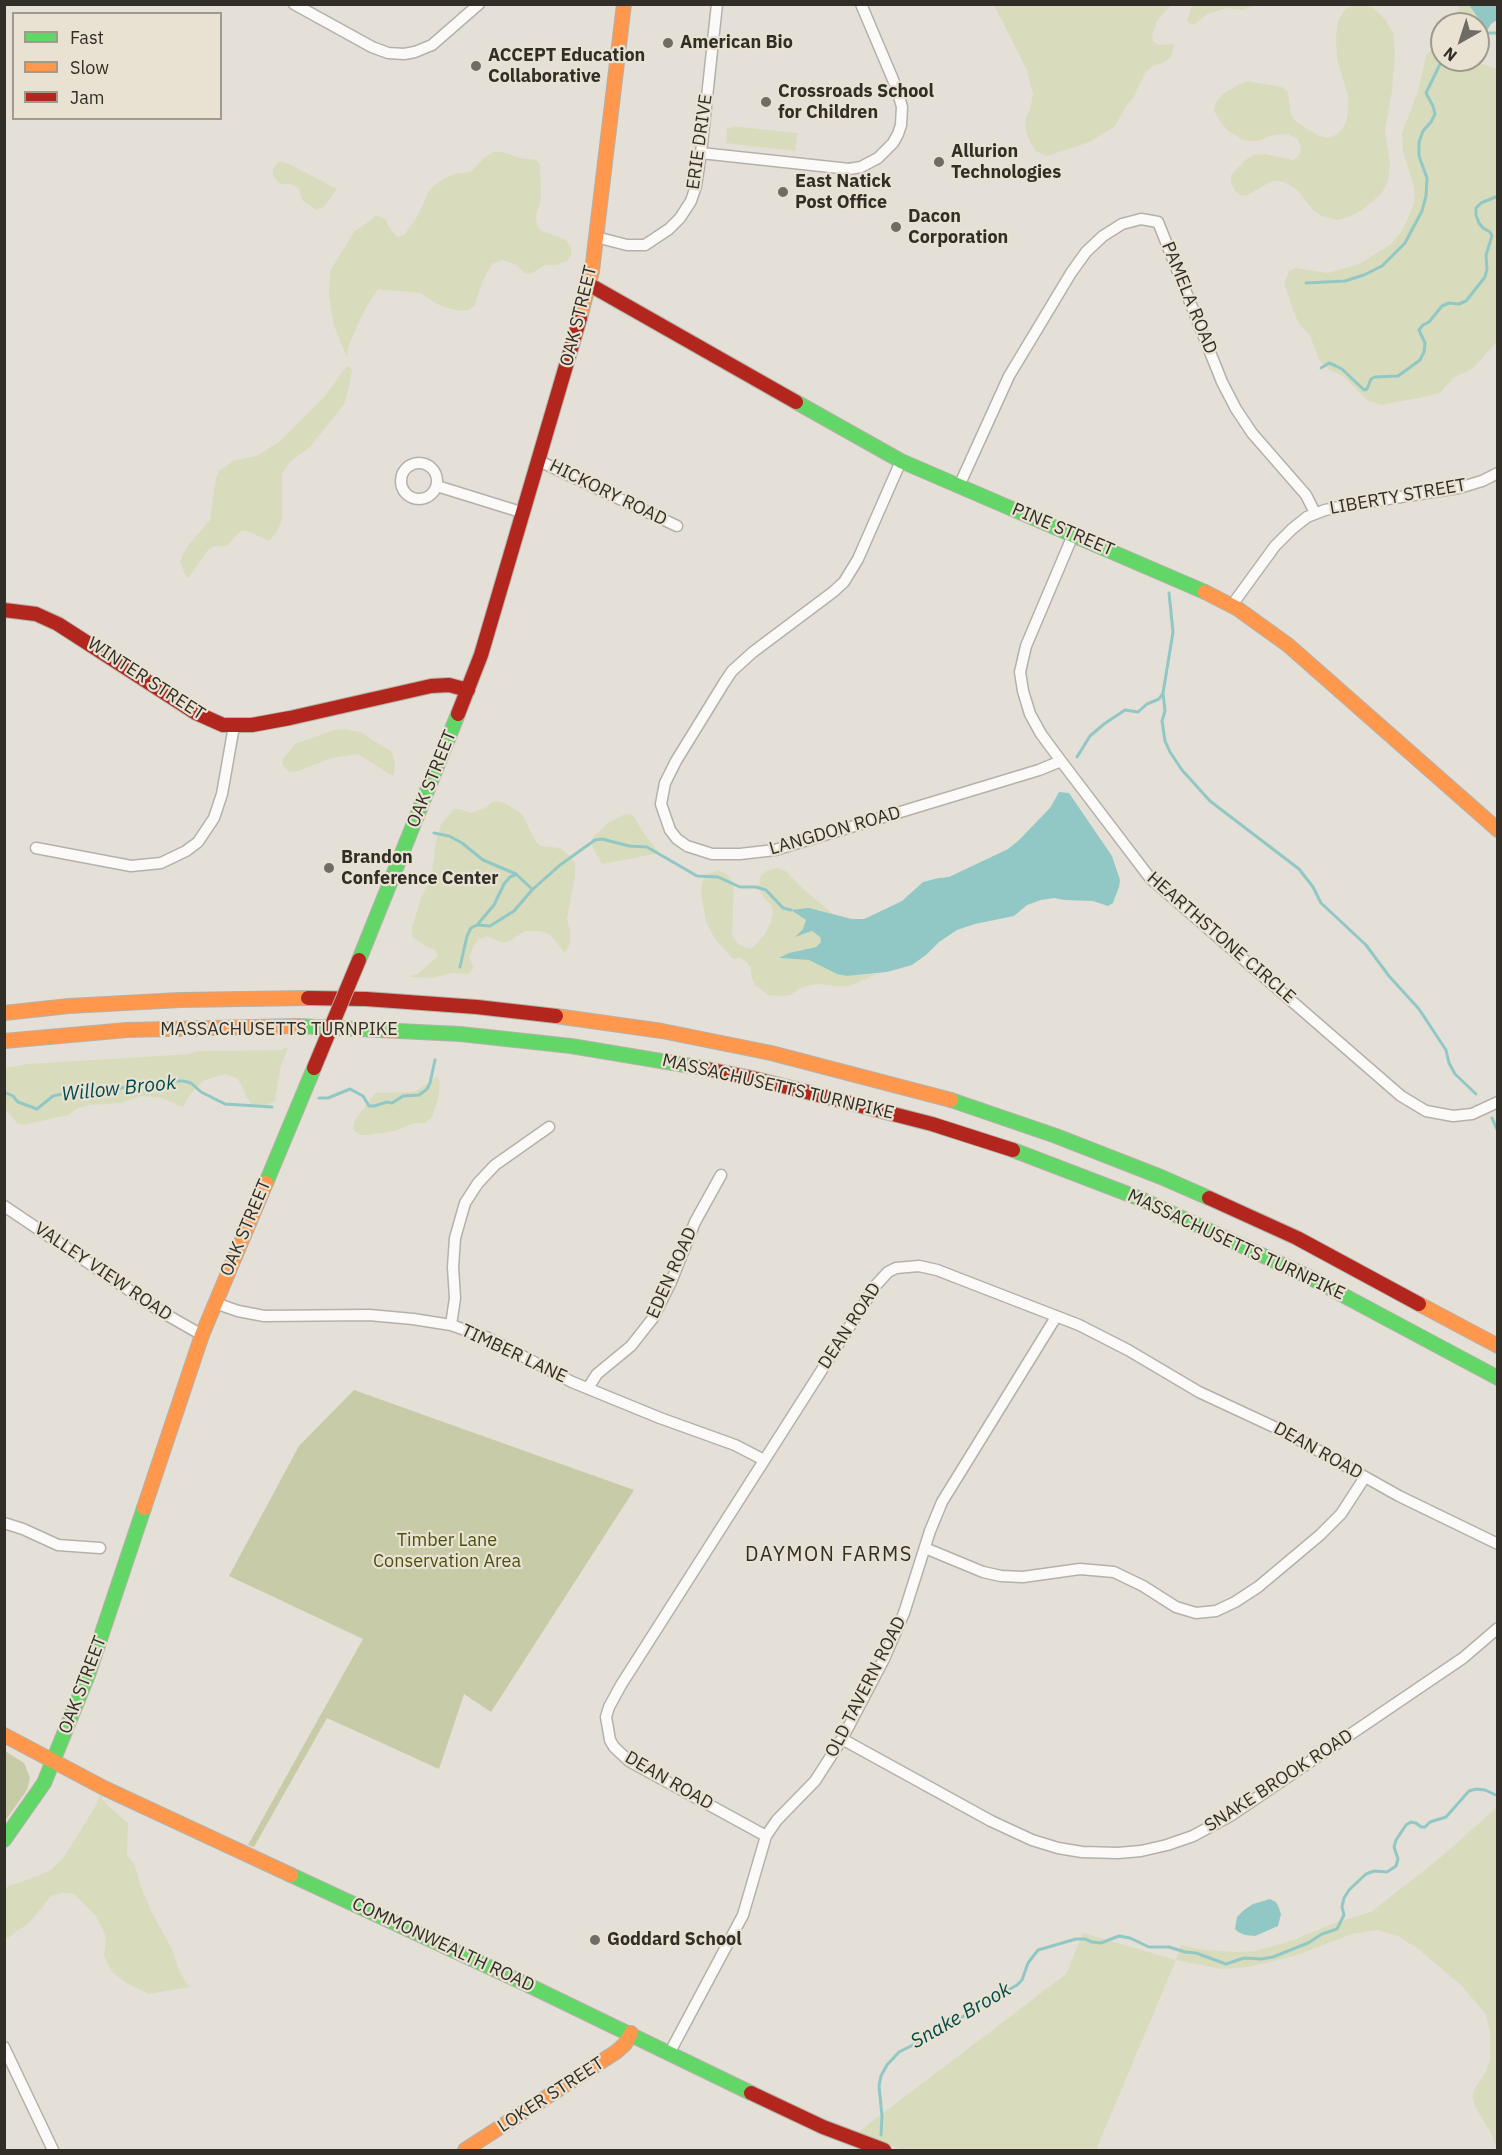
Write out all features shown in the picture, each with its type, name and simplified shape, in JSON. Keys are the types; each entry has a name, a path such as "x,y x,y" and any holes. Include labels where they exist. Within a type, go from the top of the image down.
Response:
{"main road":[{"name":"OAK STREET","path":"4,1840 40,1790 96,1654 202,1335 359,960 468,690 497,606 590,285 624,4"},
{"name":"PINE STREET","path":"590,285 901,461 1196,587 1232,605 1288,645 1497,830"},
{"name":"WINTER STREET","path":"4,610 36,614 58,624 214,723 234,726 252,725 422,688 449,685 468,690"},
{"name":"MASSACHUSETTS TURNPIKE","path":"4,1013 96,1004 198,999 366,999 514,1010 671,1032 771,1053 952,1100 1056,1136 1144,1170 1297,1238 1497,1346"},
{"name":"MASSACHUSETTS TURNPIKE","path":"4,1041 201,1027 313,1026 386,1029 571,1046 671,1061 761,1080 932,1124 1037,1158 1141,1199 1309,1276 1497,1378"},
{"name":"COMMONWEALTH ROAD","path":"4,1735 114,1792 631,2033 823,2127 885,2151"},
{"name":"LOKER STREET","path":"465,2151 616,2052 625,2044 631,2033"}],"street":[{"path":"294,4 372,47 388,53 404,54 432,45 479,4"},
{"name":"ERIE DRIVE","path":"596,237 639,246 649,243 663,235 680,218 690,201 696,186 701,153 717,4"},
{"path":"701,153 838,169 861,167 879,158 898,134 902,107 897,88 861,4"},
{"name":"PAMELA ROAD","path":"959,486 1001,392 1066,279 1086,252 1103,236 1122,224 1141,219 1158,222 1222,382 1236,409 1257,439 1306,495 1315,513"},
{"name":"HICKORY ROAD","path":"539,461 559,468 677,526"},
{"name":"LANGDON ROAD","path":"901,461 858,559 844,582 747,657 724,683 665,783 662,804 670,830 687,846 712,854 775,850 1061,761"},
{"name":"LIBERTY STREET","path":"1232,605 1284,537 1299,522 1315,513 1349,505 1460,488 1482,482 1497,474"},
{"path":"437,486 524,513"},
{"name":"HEARTHSTONE CIRCLE","path":"1073,535 1026,646 1020,672 1030,714 1041,734 1061,761 1149,878 1408,1101 1432,1113 1453,1116 1472,1114 1497,1102"},
{"path":"36,848 131,866 161,863 186,851 207,830 214,818 222,794 234,726"},
{"path":"451,1325 455,1298 454,1249 457,1227 465,1203 478,1183 495,1165 549,1127"},
{"name":"EDEN ROAD","path":"588,1389 597,1374 631,1346 653,1318 671,1282 691,1230 722,1175"},
{"name":"VALLEY VIEW ROAD","path":"4,1206 160,1311 202,1335"},
{"name":"DEAN ROAD","path":"766,1836 629,1761 614,1747 607,1732 609,1707 876,1285 888,1272 896,1268 919,1266 937,1270 1110,1340 1185,1384 1285,1432 1420,1507 1497,1544"},
{"name":"TIMBER LANE","path":"215,1303 238,1311 264,1316 376,1316 426,1320 451,1325 488,1338 556,1375 588,1389 735,1445 764,1460"},
{"name":"OLD TAVERN ROAD","path":"670,2052 739,1926 751,1896 757,1864 766,1836 777,1820 815,1781 842,1739 890,1646 909,1599 935,1516 949,1489 1056,1317"},
{"path":"925,1548 983,1572 1001,1576 1023,1577 1080,1569 1114,1572 1143,1586 1176,1607 1196,1612 1216,1611 1258,1587 1320,1535 1341,1514 1365,1477"},
{"path":"4,1523 58,1545 100,1548"},
{"name":"SNAKE BROOK ROAD","path":"842,1739 991,1821 1032,1840 1082,1852 1141,1851 1180,1841 1224,1819 1462,1658 1497,1628"},
{"path":"4,2047 53,2151"}],"green space":[{"path":"1192,4 1256,5 1243,10 1226,8 1208,14 1193,25 1187,21"},
{"path":"994,5 1171,5 1157,21 1152,35 1153,41 1158,45 1174,44 1173,51 1171,57 1145,73 1133,98 1115,126 1090,142 1047,156 1035,151 1028,137 1025,127 1026,118 1033,94 1027,70"},
{"path":"1353,5 1365,5 1374,9 1384,18 1393,32 1395,53 1392,91 1385,131 1390,163 1388,181 1382,193 1361,211 1337,220 1314,211 1299,192 1280,181 1272,181 1246,196 1241,195 1231,184 1231,175 1245,160 1254,155 1265,154 1293,160 1299,155 1301,146 1297,139 1288,134 1274,135 1258,141 1247,141 1238,137 1227,130 1219,119 1214,111 1216,102 1224,93 1246,81 1282,87 1288,92 1291,114 1296,122 1319,136 1329,138 1339,133 1346,123 1348,95 1337,60 1336,37 1338,22 1344,10"},
{"path":"1459,5 1469,5 1475,12 1459,12"},
{"path":"1430,51 1430,72 1490,72 1490,67 1497,69 1497,342 1472,369 1453,378 1441,392 1381,405 1367,400 1343,376 1329,370 1320,361 1310,336 1299,324 1284,283 1289,271 1296,268 1328,273 1359,264 1391,244 1402,231 1415,201 1414,187 1403,152 1402,133 1418,91 1426,56"},
{"path":"732,126 797,133 795,151 726,143 727,127 732,128"},
{"path":"494,152 536,160 540,165 541,200 536,216 537,226 542,231 566,240 571,247 571,255 567,261 557,265 546,265 530,274 525,273 515,264 502,260 492,264 482,282 475,305 469,310 460,311 439,305 420,293 378,289 364,311 349,345 347,358 334,326 329,297 330,271 354,232 376,215 385,219 397,237 404,235 417,217 429,190 453,174 470,172"},
{"path":"278,162 291,165 337,189 324,207 316,210 302,200 299,188 289,184 280,184 273,176 273,169"},
{"path":"347,366 352,369 344,404 311,446 289,463 282,474 282,520 277,532 269,541 242,530 227,546 214,546 208,550 189,577 186,577 180,562 186,548 210,520 215,482 219,471 235,460 257,456 280,441 324,397"},
{"path":"346,729 360,732 392,752 395,764 394,775 358,754 332,758 298,771 289,772 283,765 282,760 295,744 334,730"},
{"path":"493,801 505,803 522,814 536,842 541,846 560,848 575,863 575,876 567,919 570,943 565,953 550,935 540,931 525,931 503,943 487,936 478,940 473,948 469,957 474,968 468,974 453,973 433,978 409,977 419,973 438,956 435,950 412,937 412,928 421,898 431,878 436,841 441,824 454,809 471,813 487,807"},
{"path":"632,814 660,853 602,864 591,839 609,822 623,815"},
{"path":"777,868 786,871 834,915 820,910 792,911 806,920 806,925 797,936 812,931 820,937 821,942 816,947 800,950 780,958 809,960 847,976 876,974 850,986 818,984 803,987 790,995 781,996 768,995 755,985 747,962 740,958 733,959 715,939 706,922 701,893 703,881 707,874 718,870 728,875 734,883 732,935 738,944 752,948 765,934 773,912 759,887 760,877 766,871"},
{"path":"288,1047 280,1069 275,1101 266,1105 251,1105 238,1079 225,1074 203,1081 191,1093 183,1107 162,1098 140,1096 122,1103 90,1105 78,1108 68,1115 23,1125 16,1122 5,1109 5,1068 28,1064 189,1054 197,1051 280,1050"},
{"path":"437,1077 440,1082 438,1099 432,1117 425,1123 414,1123 394,1131 368,1135 360,1135 353,1130 355,1120 375,1093 414,1092"},
{"name":"Timber Lane Conservation Area","path":"354,1390 634,1490 491,1712 464,1694 439,1769 327,1718 254,1847 248,1845 363,1639 229,1576 299,1446"},
{"path":"5,1751 24,1763 30,1778 27,1790 5,1821"},
{"path":"100,1795 107,1805 128,1823 127,1855 135,1865 153,1915 189,1987 149,1994 126,1983 111,1971 104,1956 106,1937 96,1916 74,1894 62,1893 51,1896 30,1922 5,1940 5,1889 51,1870 64,1857"},
{"path":"1497,1807 1497,2150 1472,2096 1486,2072 1490,2059 1490,2031 1485,2013 1461,1985 1418,1949 1398,1936 1377,1930 1352,1934 1294,1956 1249,1967 1221,1969 1176,1960 1181,1945 1205,1950 1255,1951 1291,1941 1337,1922 1371,1912 1441,1857"},
{"path":"1083,1933 1176,1960 1096,2150 903,2150 857,2133 1066,1974"}],"water":[{"path":"1469,5 1497,5 1497,20 1490,26 1490,12 1474,12"},
{"path":"1059,792 1069,793 1112,856 1120,880 1113,903 1108,906 1093,901 1054,898 1041,900 1027,905 1014,916 957,930 912,965 887,972 847,976 837,974 809,960 779,958 789,953 816,947 821,942 820,937 812,931 795,937 803,929 806,920 791,910 809,908 852,919 864,919 902,901 923,882 949,877 1008,849 1050,808"},
{"path":"1270,1899 1276,1902 1281,1914 1278,1926 1255,1936 1245,1935 1235,1929 1237,1917 1244,1910 1253,1904"}],"waterway":[{"name":"Willow Brook","path":"1490,33 1498,33"},
{"path":"1306,283 1345,281 1364,275 1382,266 1405,243 1422,211 1426,196 1427,178 1419,156 1419,142 1423,131 1435,114 1426,93 1436,72"},
{"name":"Willow Brook","path":"1321,368 1329,363 1342,369 1364,390 1367,389 1371,379 1398,376 1420,360 1425,343 1419,330 1442,306 1466,301 1485,277 1486,255 1492,236 1479,223 1476,208 1481,203 1498,196"},
{"name":"Willow Brook","path":"1077,757 1090,736 1104,724 1125,710 1138,712 1147,704 1159,699 1163,693 1173,632 1169,593"},
{"path":"1163,693 1165,711 1162,721 1165,741 1182,770 1210,801 1299,869 1313,887 1321,903 1366,945 1389,976 1419,1009 1446,1050 1455,1074 1476,1094"},
{"path":"434,833 449,836 462,843 483,860 516,874 532,889"},
{"name":"Willow Brook","path":"460,967 471,928 477,925 490,926 514,911 532,890 560,865 595,840 602,839 629,846 647,847 697,876 718,877 740,887 756,887 766,890 783,908 791,910"},
{"path":"477,925 494,905 504,884 515,875"},
{"name":"Willow Brook","path":"319,1098 328,1098 350,1089 363,1096 369,1106 374,1106 387,1102 392,1103 403,1096 419,1095 427,1089 430,1083 435,1060"},
{"name":"Willow Brook","path":"4,1092 13,1096 18,1102 37,1109 53,1096 81,1090 111,1094 121,1088 163,1086 175,1081 183,1081 191,1083 201,1092 225,1104 272,1107"},
{"path":"1492,1118 1498,1132"},
{"name":"Snake Brook","path":"881,2135 879,2086 887,2065 899,2052 947,2028 1017,1985 1022,1980 1028,1963 1038,1950 1076,1939 1101,1943 1119,1936 1130,1938 1149,1947 1169,1947 1196,1953 1226,1964 1244,1958 1273,1957 1337,1929 1344,1915 1342,1907 1349,1890 1366,1874 1374,1871 1387,1872 1396,1866 1398,1859 1394,1847 1406,1825 1411,1822 1425,1827 1430,1822 1446,1817 1469,1791 1485,1790 1498,1796"}],"traffic: fast":[{"path":"796,402 901,461 1205,592"},
{"path":"359,960 458,714"},
{"path":"297,1026 460,1034 571,1046 697,1067"},
{"path":"266,1183 314,1068"},
{"path":"951,1100 1056,1136 1209,1198"},
{"path":"1013,1150 1141,1199 1309,1277 1498,1378"},
{"path":"4,1840 44,1783 88,1675 144,1508"},
{"path":"291,1875 528,1985 751,2093"}],"traffic: slow":[{"path":"580,318 592,271 624,4"},
{"path":"1205,592 1238,609 1288,645 1498,830"},
{"path":"4,1013 69,1006 180,1000 308,998"},
{"path":"556,1016 662,1031 771,1053 951,1100"},
{"path":"4,1041 127,1030 297,1026"},
{"path":"144,1508 202,1335 266,1183"},
{"path":"1419,1304 1498,1346"},
{"path":"4,1735 104,1788 291,1875"},
{"path":"465,2150 616,2052 625,2044 631,2033"}],"traffic: jam":[{"path":"590,285 796,402"},
{"path":"458,714 481,655 580,318"},
{"path":"4,610 36,614 58,624 196,713 223,725 252,725 290,718 431,686 449,685 468,690"},
{"path":"314,1068 359,960"},
{"path":"308,998 366,999 477,1007 556,1016"},
{"path":"697,1067 752,1078 932,1124 1013,1150"},
{"path":"1209,1198 1297,1238 1419,1304"},
{"path":"751,2093 823,2127 884,2150"}],"place":[{"name":"American Bio","path":"668,43"},
{"name":"ACCEPT Education Collaborative","path":"476,66"},
{"name":"Crossroads School for Children","path":"766,102"},
{"name":"Allurion Technologies","path":"939,162"},
{"name":"East Natick Post Office","path":"783,192"},
{"name":"Dacon Corporation","path":"896,227"},
{"name":"Brandon Conference Center","path":"329,868"},
{"name":"Goddard School","path":"595,1940"}],"district":[{"name":"DAYMON FARMS","path":"829,1555"}]}
